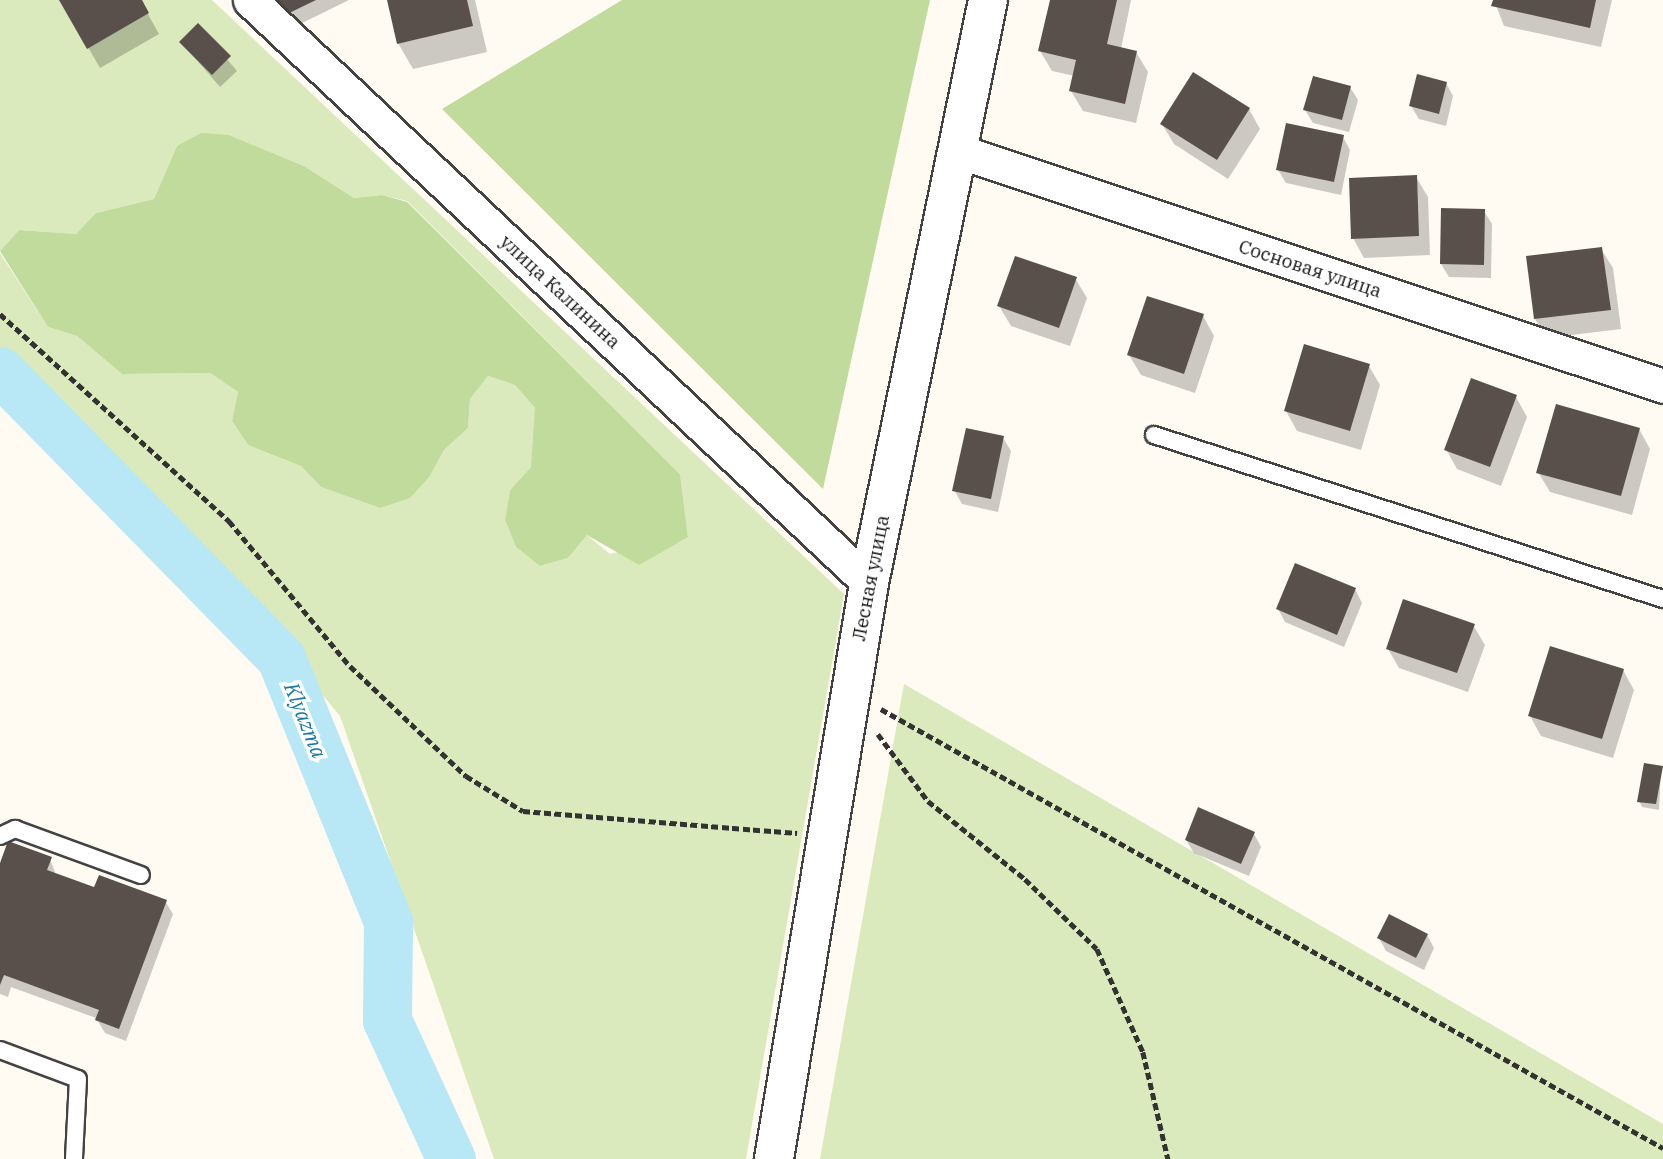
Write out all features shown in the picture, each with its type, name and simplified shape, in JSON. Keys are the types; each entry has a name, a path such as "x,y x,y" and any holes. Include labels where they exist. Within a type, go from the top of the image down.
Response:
{"street":[{"name":"улица Калинина","path":"250,0 869,583"},
{"name":"Лесная улица","path":"774,1159 825,841 867,705 869,583 988,0"},
{"name":"Сосновая улица","path":"958,151 1663,386"}],"lane":[{"path":"1154,435 1663,599"},
{"path":"0,836 15,829 141,875"},
{"path":"0,1050 78,1079 74,1159"}],"path":[{"path":"0,314 229,521 350,666 466,776 523,811 694,829 774,826 825,841"},
{"path":"867,705 1663,1148"},
{"path":"872,725 928,801 1025,879 1097,949 1143,1052 1168,1159"}],"green space":[{"path":"0,0 212,0 844,594 746,1159 494,1159 340,716 169,509 0,370 0,253 48,327 77,336 122,374 210,373 238,392 232,421 248,445 301,466 321,487 380,508 430,476 444,450 468,428 470,399 488,376 515,385 535,408 537,437 531,467 510,490 505,520 516,547 540,566 568,558 587,535 610,554 688,537 680,474 407,201 382,195 354,198 304,166 229,135 177,146 154,199 96,213 76,234 19,230 0,251"},
{"path":"622,0 930,0 823,489 442,109"},
{"path":"201,133 229,135 304,166 354,198 382,195 407,202 680,474 688,537 639,565 587,535 568,558 540,566 516,547 505,520 510,490 531,467 535,408 515,385 488,376 470,399 468,428 444,450 430,476 410,498 380,508 321,487 301,466 248,445 232,421 238,392 210,373 122,374 77,336 48,327 0,251 19,230 76,234 96,213 154,199 177,146"},
{"path":"904,684 1663,1124 1663,1159 820,1159"}],"building":[{"path":"59,0 142,0 149,13 87,49"},
{"path":"275,0 316,0 283,16"},
{"path":"387,0 467,0 473,26 397,44"},
{"path":"1050,0 1117,0 1107,44 1137,51 1125,104 1069,91 1076,60 1038,51"},
{"path":"1493,0 1596,0 1590,28 1491,6"},
{"path":"198,23 231,56 212,75 179,42"},
{"path":"1193,72 1250,108 1217,160 1160,124"},
{"path":"1417,74 1447,82 1439,114 1409,106"},
{"path":"1313,76 1351,86 1342,120 1303,110"},
{"path":"1286,123 1344,135 1334,182 1276,170"},
{"path":"1417,175 1419,236 1351,239 1349,178"},
{"path":"1441,208 1485,209 1484,265 1440,264"},
{"path":"1602,247 1611,310 1534,319 1526,256"},
{"path":"1015,256 1077,277 1059,328 997,306"},
{"path":"1147,296 1204,314 1184,374 1127,355"},
{"path":"1304,344 1370,364 1350,431 1284,411"},
{"path":"1471,378 1517,395 1490,467 1444,450"},
{"path":"1556,404 1640,428 1621,496 1536,473"},
{"path":"966,428 1004,436 991,499 952,491"},
{"path":"1295,563 1356,588 1337,635 1276,609"},
{"path":"1403,599 1475,624 1457,673 1386,649"},
{"path":"1550,646 1624,669 1602,739 1528,716"},
{"path":"1644,763 1663,766 1656,804 1637,802"},
{"path":"1198,807 1255,832 1241,864 1185,840"},
{"path":"8,841 52,857 47,870 94,887 99,875 167,900 119,1029 95,1020 99,1010 4,975 0,985 0,863"},
{"path":"1389,914 1428,934 1416,958 1377,938"}],"waterway":[{"name":"Klyazma","path":"0,371 281,658 388,922 387,1020 451,1159"}]}
